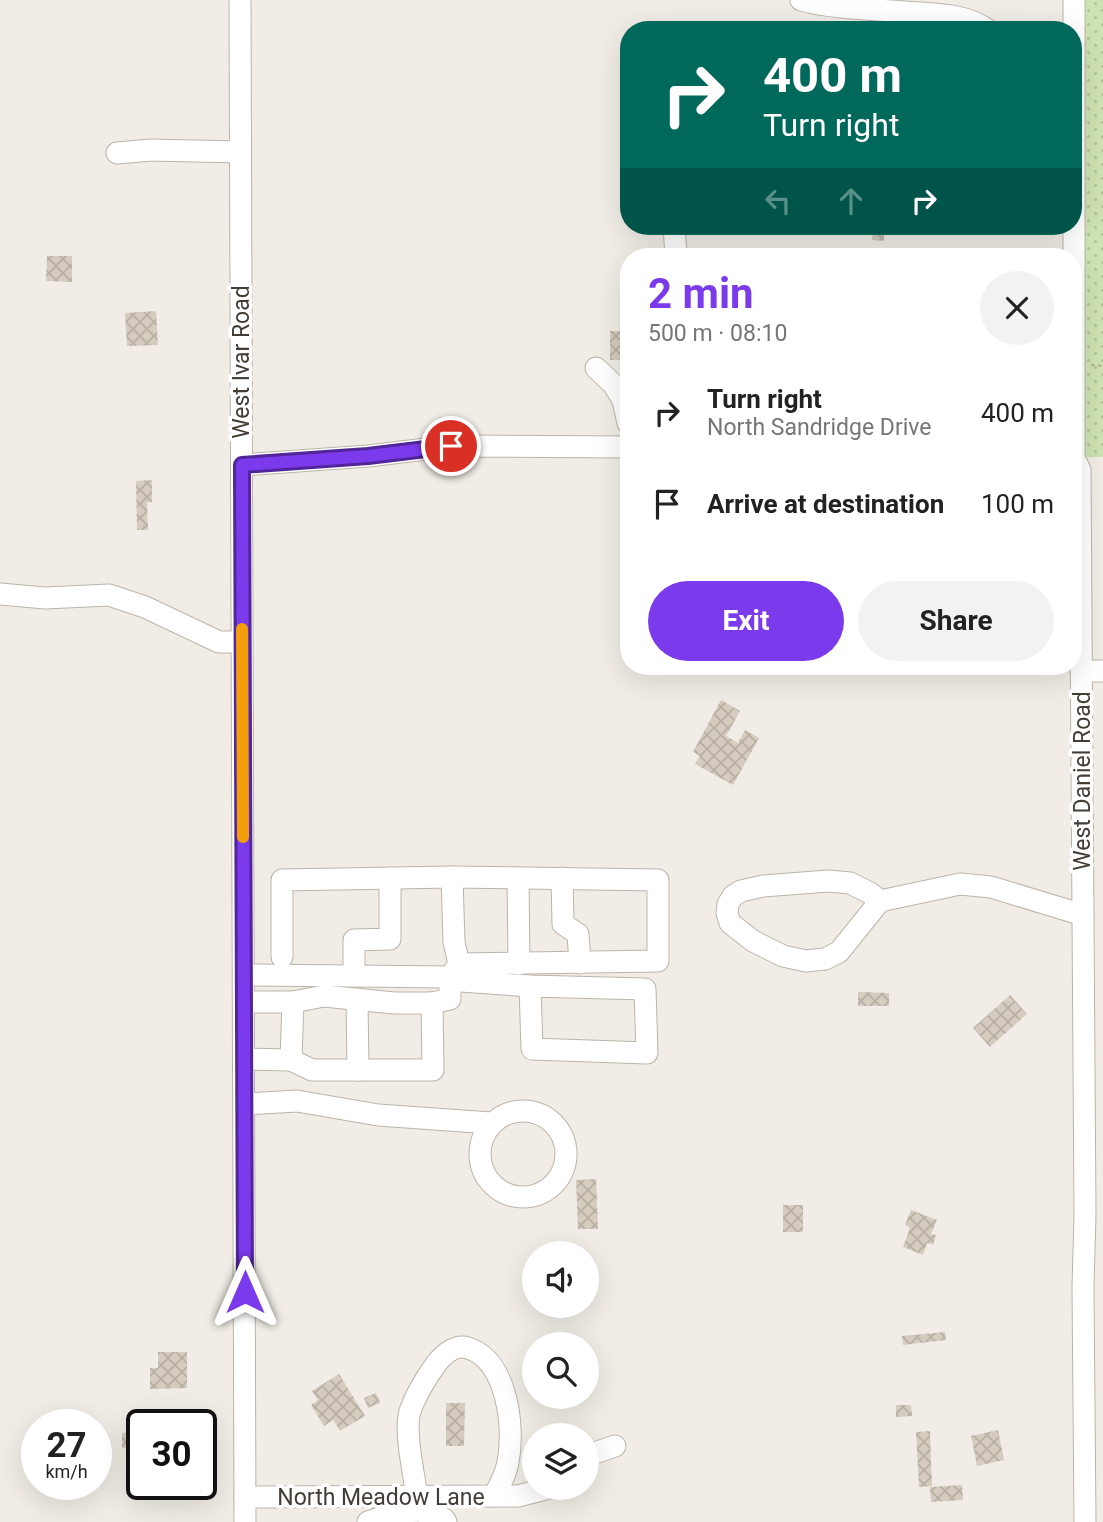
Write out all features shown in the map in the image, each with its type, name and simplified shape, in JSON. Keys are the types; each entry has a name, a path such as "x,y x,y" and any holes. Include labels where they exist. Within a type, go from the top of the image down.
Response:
{"street":[{"name":"West Ivar Road","path":"240,0 245,1522"},
{"path":"801,0 862,9 951,15 969,21"},
{"name":"West Daniel Road","path":"1073,21 1074,0"},
{"path":"117,153 151,150 240,152"},
{"path":"596,368 613,384 620,395"},
{"path":"242,465 368,456 451,446 620,447"},
{"path":"0,594 45,598 109,595 145,607 219,642 242,642"},
{"path":"1082,671 1103,671"},
{"name":"West Daniel Road","path":"1081,675 1091,1520"},
{"path":"243,881 452,877 658,880 658,961 519,964 354,976 244,975"},
{"path":"244,1002 293,1002 324,996 394,1003 432,1003 450,999 455,970 452,877"},
{"path":"354,976 354,940 390,939 390,878"},
{"path":"518,878 519,964"},
{"path":"562,878 563,924 578,934 580,963"},
{"path":"282,880 282,957"},
{"path":"880,901 850,883 828,881 763,886 741,891 733,896 727,913 730,923 752,941 783,956 806,961 825,959 839,952 880,901 960,884 991,887 1083,915"},
{"path":"455,970 461,981 645,989 647,1052 532,1049 530,986"},
{"path":"357,999 358,1070"},
{"path":"290,1060 293,1002"},
{"path":"244,1059 290,1060 312,1070 433,1070 432,1003"},
{"path":"244,1104 297,1101 378,1115 491,1123 510,1112 537,1112 559,1129 565,1142 564,1169 557,1181 545,1191 524,1197 503,1192 491,1184 483,1171 480,1156 481,1142 491,1123"},
{"path":"417,1497 409,1440 409,1413 426,1378 440,1358 453,1348 466,1347 484,1357 500,1380 506,1400 510,1426 509,1460 494,1496"},
{"path":"599,1452 615,1446"},
{"name":"North Meadow Lane","path":"245,1497 522,1495"},
{"path":"368,1522 396,1513 420,1511 446,1522"}],"green space":[{"path":"1080,0 1103,0 1103,457 1082,457"}],"building":[{"path":"872,235 884,235 884,241 872,240"},
{"path":"47,256 72,256 72,282 46,281"},
{"path":"156,311 158,345 127,346 125,313"},
{"path":"610,331 620,331 620,360 610,360"},
{"path":"152,480 152,502 147,502 148,530 137,530 136,481"},
{"path":"721,700 740,711 726,736 738,743 745,730 759,738 733,785 695,764 700,756 693,752"},
{"path":"858,992 889,993 889,1006 858,1006"},
{"path":"1010,995 1027,1014 990,1047 973,1028"},
{"path":"596,1179 598,1229 578,1229 576,1180"},
{"path":"783,1205 803,1205 803,1232 783,1232"},
{"path":"911,1210 937,1220 931,1234 936,1235 933,1245 927,1243 923,1255 903,1247 910,1228 905,1225"},
{"path":"945,1332 946,1340 903,1345 902,1336"},
{"path":"158,1352 187,1352 187,1388 150,1389 150,1368 158,1368"},
{"path":"339,1374 365,1416 340,1431 333,1420 324,1426 311,1405 318,1400 312,1391"},
{"path":"376,1393 380,1403 368,1408 364,1398"},
{"path":"446,1403 465,1403 464,1446 446,1446"},
{"path":"896,1405 911,1405 912,1416 896,1417"},
{"path":"998,1430 1004,1460 977,1466 971,1436"},
{"path":"930,1431 932,1486 919,1487 916,1432"},
{"path":"122,1433 126,1433 126,1448 122,1448"},
{"path":"962,1485 963,1500 931,1502 930,1487"}],"slow traffic":[{"path":"242,629 243,837"}],"route":[{"path":"245,1292 242,465 368,456 451,446"}]}
